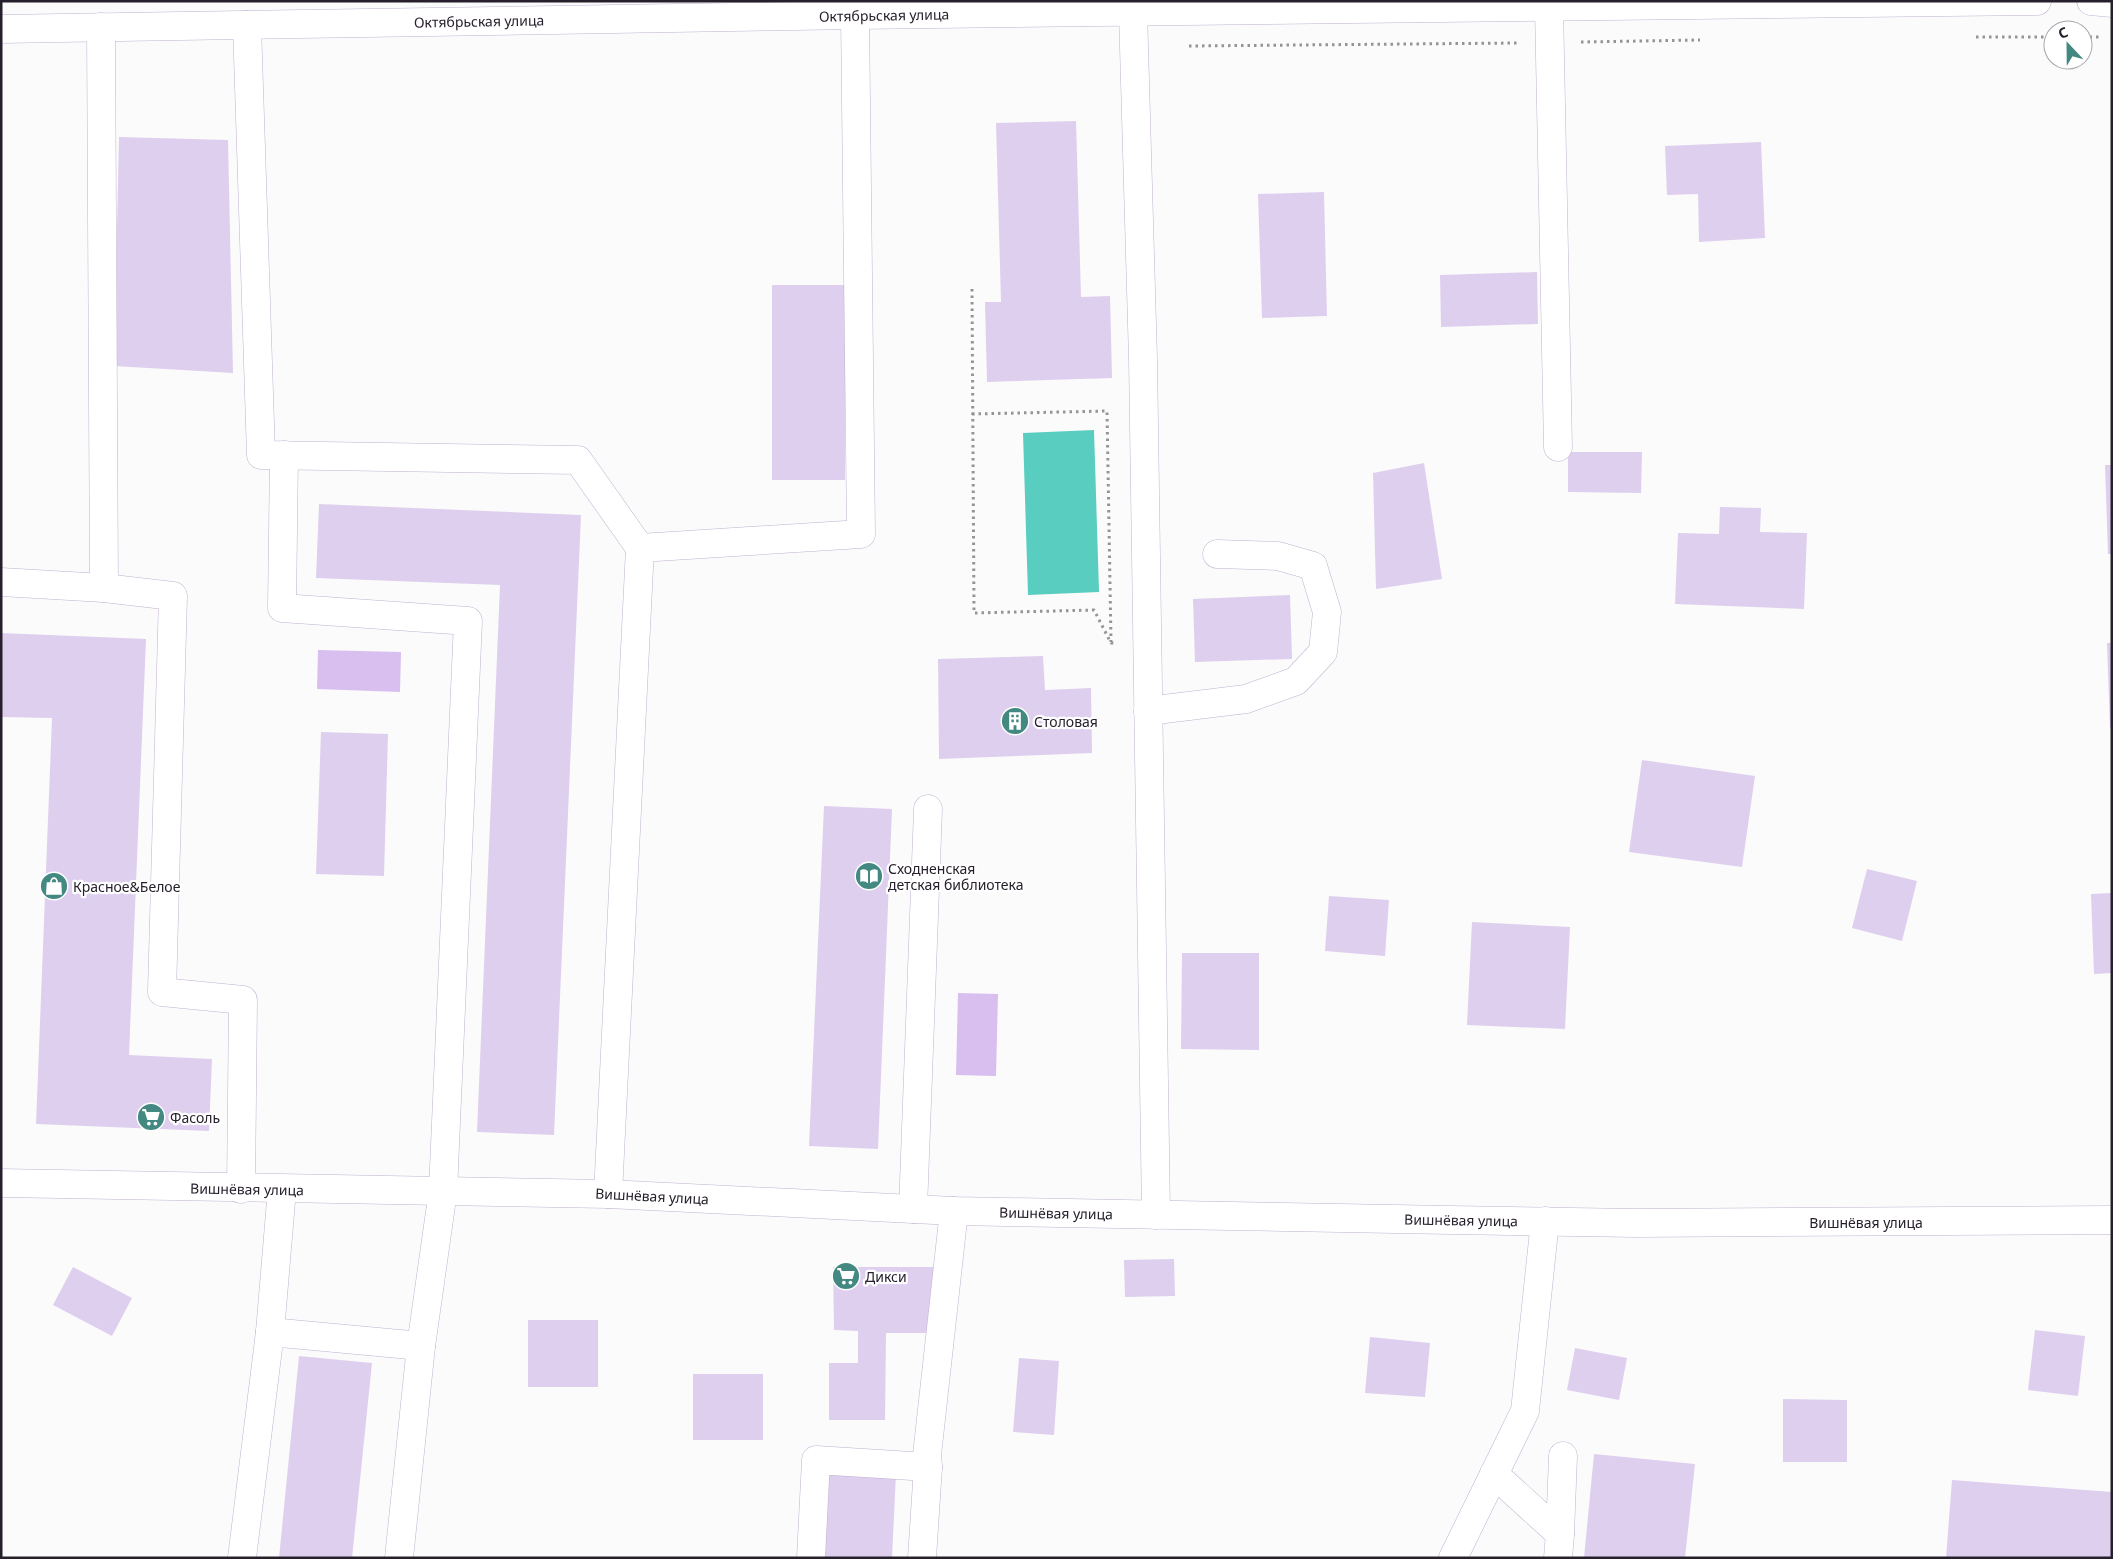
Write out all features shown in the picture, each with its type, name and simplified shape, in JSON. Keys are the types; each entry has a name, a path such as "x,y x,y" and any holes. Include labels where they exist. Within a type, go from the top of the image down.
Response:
{"street":[{"name":"Октябрьская улица","path":"1,29 855,15 2037,1"},
{"path":"2091,1 2112,3"},
{"path":"1549,7 1558,447"},
{"path":"1133,12 1143,359 1156,1215"},
{"path":"640,548 861,534 855,15"},
{"path":"247,24 261,455 578,460 640,548 608,1194"},
{"path":"101,28 104,588"},
{"path":"284,455 282,608 468,621 443,1191 422,1346 399,1558"},
{"path":"1148,711 1246,699 1296,681 1323,652 1327,612 1313,566 1278,556 1217,554"},
{"path":"1,582 104,588 173,596 162,992 243,1000 241,1189"},
{"path":"913,1209 928,809"},
{"name":"Вишнёвая улица","path":"1,1183 282,1190 608,1194 954,1211 1156,1215 1646,1223 2112,1220"},
{"path":"242,1558 270,1332 282,1190"},
{"path":"922,1558 928,1467 926,1455 954,1211"},
{"path":"1453,1558 1525,1411 1545,1221"},
{"path":"270,1332 422,1346"},
{"path":"1559,1546 1563,1456"},
{"path":"811,1558 816,1460 928,1467"},
{"path":"1494,1474 1559,1546"}],"path":[{"path":"972,289 974,613 1094,610 1110,643"},
{"path":"972,414 1107,411 1110,643"},
{"path":"1110,643 1147,644"}],"shaded area":[{"path":"318,650 401,652 400,692 317,689"},
{"path":"958,993 998,994 996,1076 956,1075"}],"water":[{"path":"1094,430 1099,592 1028,595 1023,433"}],"building":[{"path":"1076,121 1081,297 1110,296 1112,378 987,382 985,302 1001,302 996,123"},
{"path":"119,137 228,140 233,373 114,366"},
{"path":"1761,142 1765,238 1699,242 1698,194 1667,195 1665,146"},
{"path":"1324,192 1327,316 1262,318 1258,194"},
{"path":"1537,272 1538,324 1441,327 1440,275"},
{"path":"772,285 845,285 845,480 772,480"},
{"path":"1568,452 1642,452 1641,493 1568,492"},
{"path":"1424,463 1442,579 1376,589 1373,473"},
{"path":"2105,465 2112,465 2112,554 2108,554"},
{"path":"319,504 581,515 554,1135 477,1132 500,585 316,578"},
{"path":"1720,507 1761,508 1760,532 1807,533 1804,609 1675,604 1678,533 1719,534"},
{"path":"1290,595 1292,659 1195,662 1193,599"},
{"path":"1,633 146,639 129,1055 212,1059 209,1131 36,1124 52,718 1,717"},
{"path":"2107,643 2112,643 2112,728 2110,728"},
{"name":"Столовая","path":"1043,656 1045,690 1091,688 1092,753 939,759 938,659"},
{"path":"321,732 388,734 384,876 316,874"},
{"path":"1642,760 1755,776 1742,867 1629,852"},
{"path":"824,806 892,809 878,1149 809,1146"},
{"path":"1867,869 1917,881 1902,941 1852,928"},
{"path":"2112,893 2112,973 2094,974 2091,894"},
{"path":"1329,896 1389,900 1385,956 1325,951"},
{"path":"1472,922 1570,927 1565,1029 1467,1025"},
{"path":"1182,953 1259,953 1259,1050 1181,1049"},
{"path":"1174,1259 1175,1296 1125,1297 1124,1260"},
{"path":"73,1267 132,1298 112,1336 53,1305"},
{"path":"833,1267 934,1267 934,1333 886,1333 885,1420 829,1420 829,1363 858,1363 858,1331 834,1330"},
{"path":"528,1320 598,1320 598,1387 528,1387"},
{"path":"2035,1330 2085,1336 2078,1396 2028,1390"},
{"path":"1370,1337 1430,1343 1425,1397 1365,1393"},
{"path":"1575,1348 1627,1358 1619,1400 1567,1390"},
{"path":"299,1356 372,1363 352,1558 279,1558"},
{"path":"1019,1358 1059,1361 1054,1435 1013,1432"},
{"path":"693,1374 763,1374 763,1440 693,1440"},
{"path":"1783,1399 1847,1400 1847,1462 1783,1462"},
{"path":"1594,1454 1695,1464 1685,1558 1584,1558"},
{"path":"826,1471 896,1474 892,1558 822,1558"},
{"path":"1952,1480 2112,1492 2112,1558 1946,1558"}],"place":[{"name":"Столовая","path":"1015,721"},
{"name":"Сходненская детская библиотека","path":"869,876"},
{"name":"Красное&Белое","path":"54,886"},
{"name":"Фасоль","path":"151,1117"},
{"name":"Дикси","path":"846,1276"}]}
